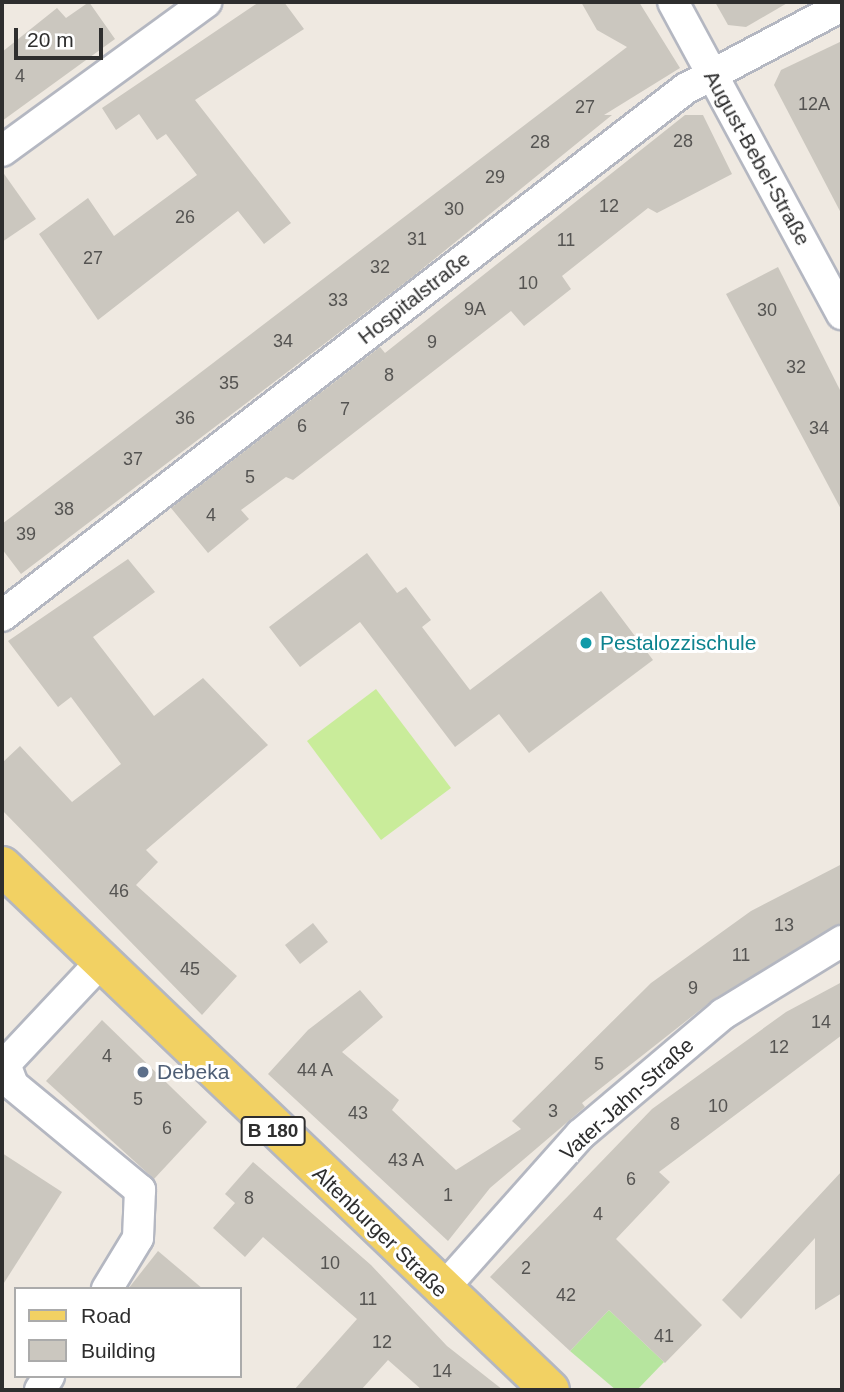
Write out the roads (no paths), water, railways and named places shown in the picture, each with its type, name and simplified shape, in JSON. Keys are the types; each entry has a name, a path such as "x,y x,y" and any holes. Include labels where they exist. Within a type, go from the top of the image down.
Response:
{"main road":[{"name":"Altenburger Straße","path":"2,866 441,1291 550,1390"}],"street":[{"path":"2,150 206,2"},
{"name":"August-Bebel-Straße","path":"673,2 842,314"},
{"name":"Hospitalstraße","path":"2,616 711,73 842,6"},
{"name":"Vater-Jahn-Straße","path":"441,1291 581,1134 723,1014 842,941"},
{"path":"100,963 5,1064 13,1085 139,1190 138,1238 108,1287"}],"place":[{"name":"Pestalozzischule","path":"586,643"},
{"name":"Debeka","path":"143,1072"}]}
